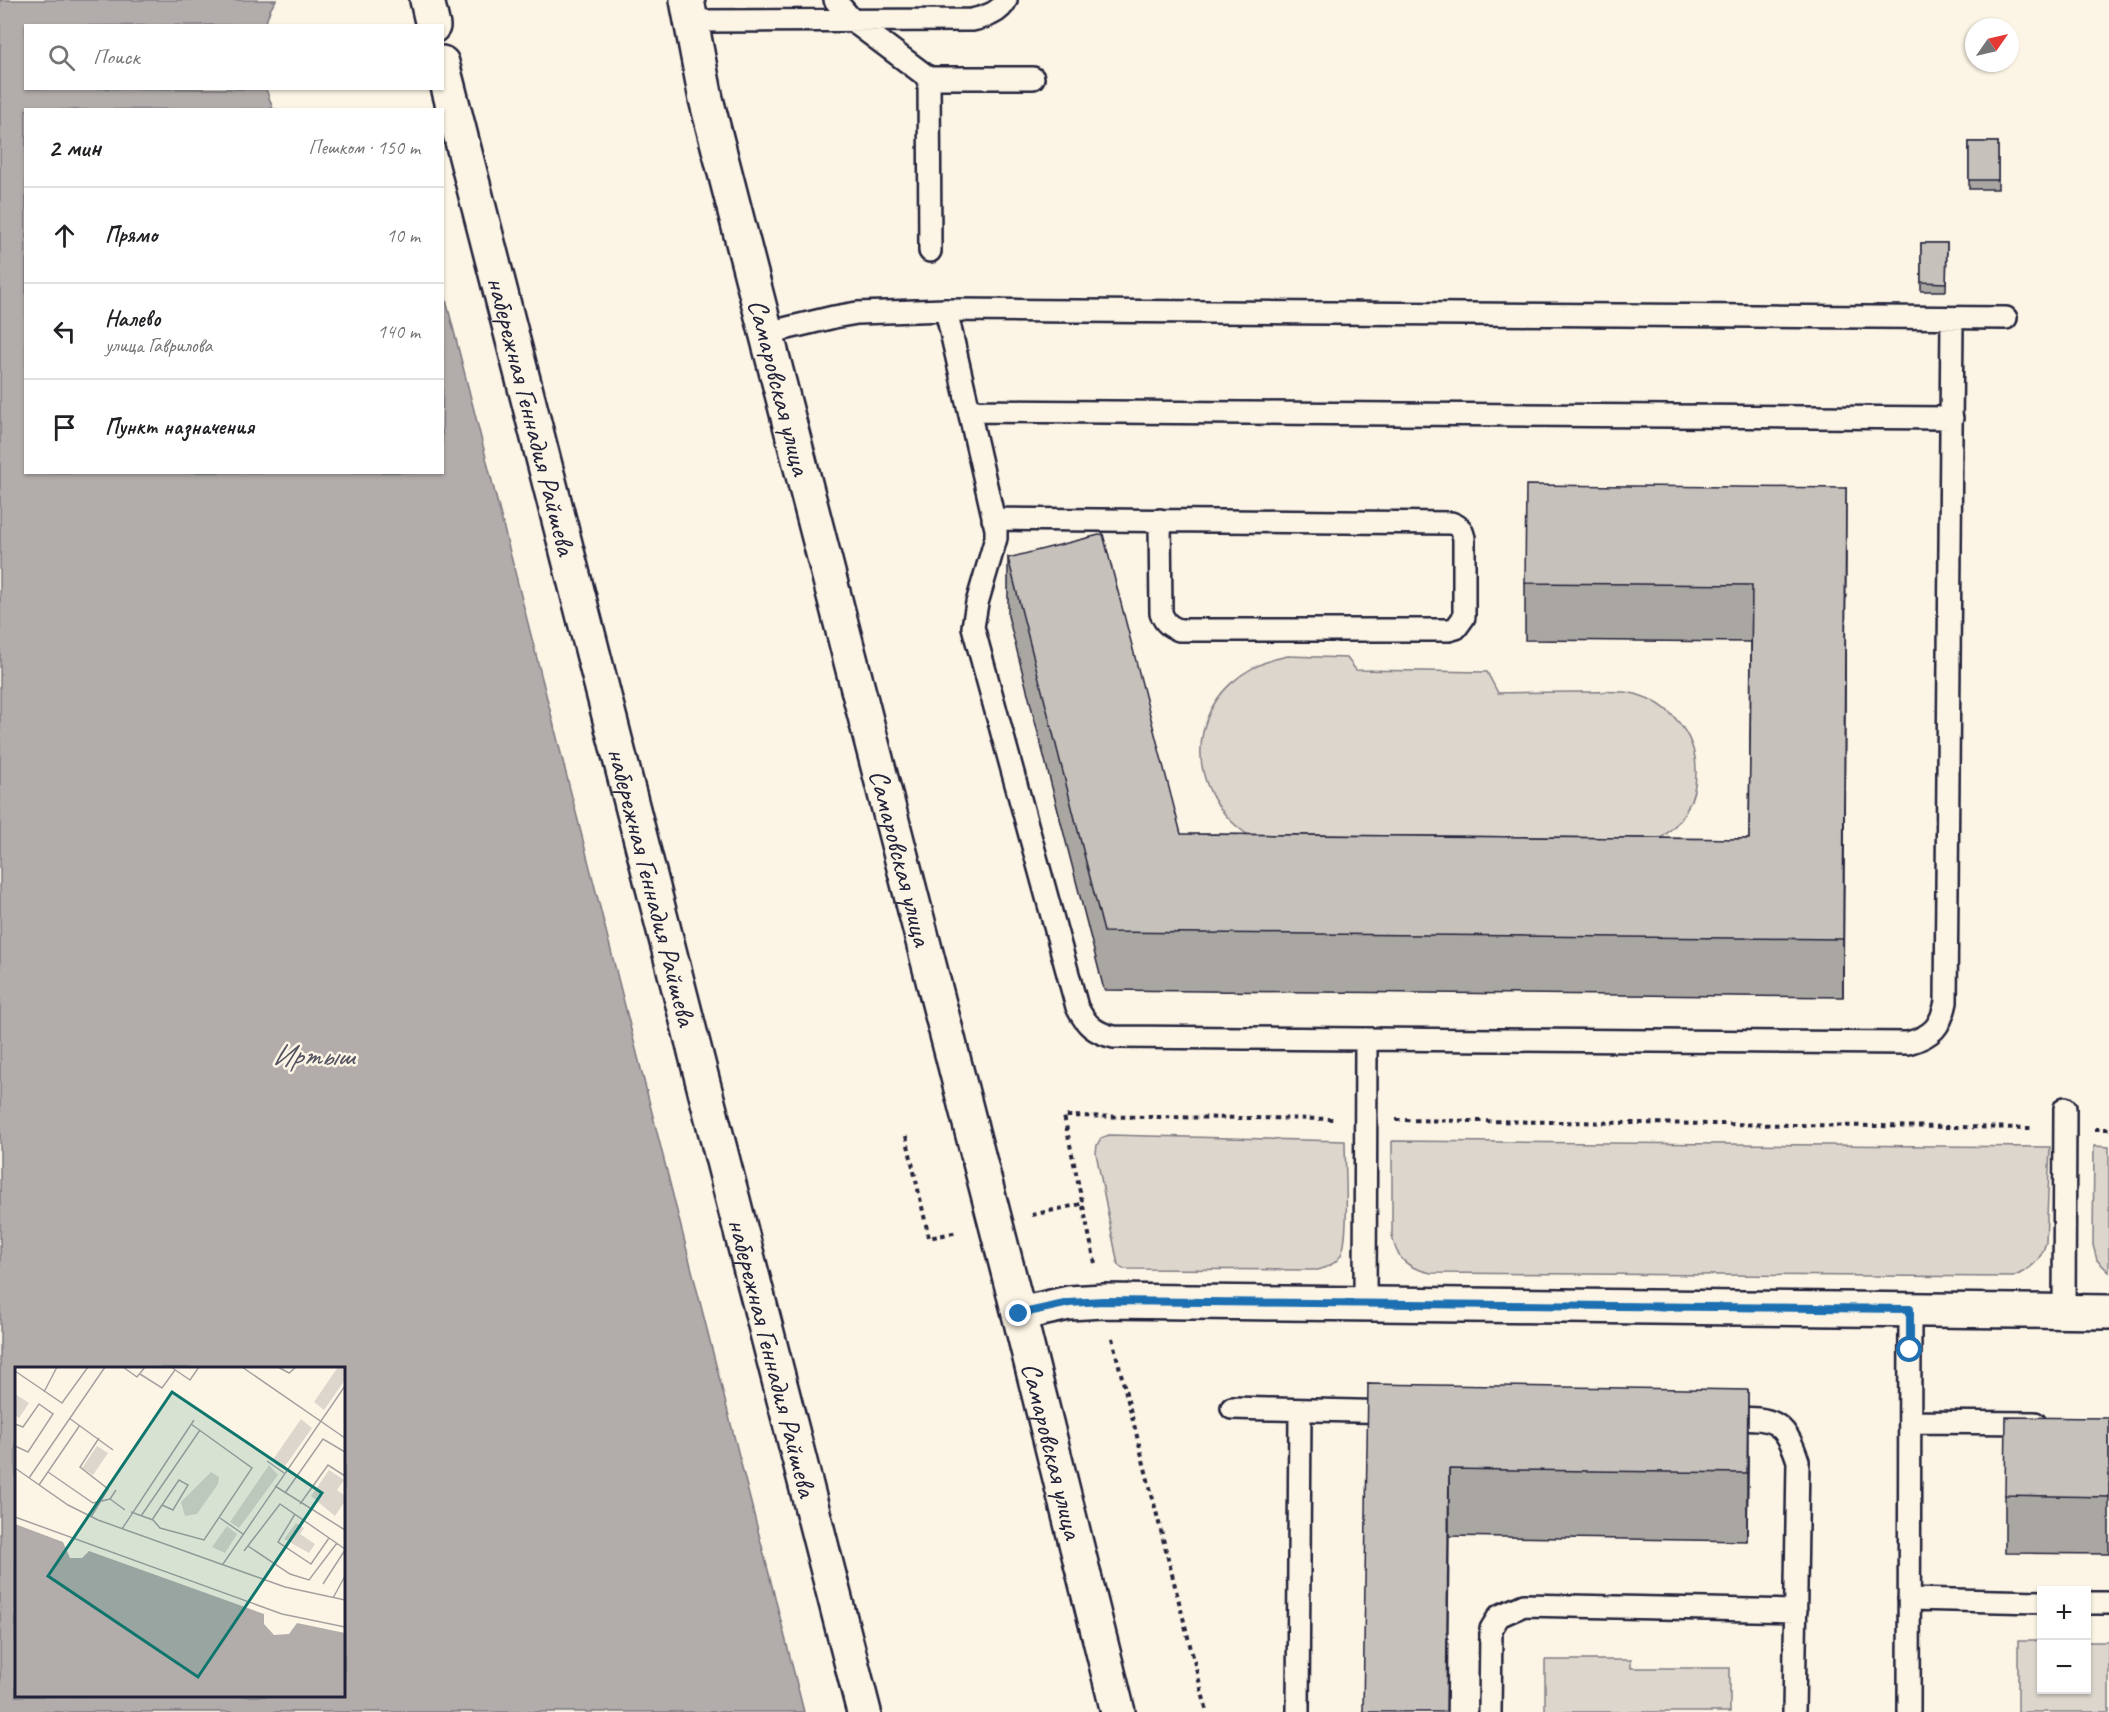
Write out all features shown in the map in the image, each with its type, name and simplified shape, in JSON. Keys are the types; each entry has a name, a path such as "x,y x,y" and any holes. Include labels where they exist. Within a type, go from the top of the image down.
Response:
{"street":[{"path":"427,0 433,24"},
{"name":"Самаровская улица","path":"689,11 706,99 1019,1314 1118,1712"},
{"name":"набережная Геннадия Райшева","path":"444,71 864,1712"},
{"path":"1019,1314 1069,1303 1103,1301 2109,1312"}],"lane":[{"path":"835,0 853,21 929,78 1033,78"},
{"path":"689,11 853,21 972,20 989,16 1003,6 1006,0"},
{"path":"929,78 930,251"},
{"path":"946,310 996,538 976,603 973,627 1077,1007 1087,1024 1094,1030 1114,1038 1908,1043 1921,1039 1934,1030 1942,1018 1946,1002 1952,319"},
{"path":"767,333 857,313 946,310 2006,318"},
{"path":"969,411 1952,418"},
{"path":"993,519 1160,520 1451,523 1458,525 1464,538 1464,617 1456,628 1449,630 1179,630 1170,627 1161,613 1160,520"},
{"path":"1365,1305 1366,1039"},
{"path":"2064,1311 2065,1118"},
{"path":"1909,1712 1910,1309"},
{"path":"1232,1408 1419,1412"},
{"path":"1298,1712 1300,1410"},
{"path":"1703,1418 1762,1419 1778,1425 1792,1440 1798,1461 1794,1712"},
{"path":"1910,1422 2050,1423"},
{"path":"1909,1599 2037,1602"},
{"path":"2091,1603 2109,1603"},
{"path":"1490,1712 1491,1629 1499,1616 1524,1605 1796,1611"}],"path":[{"path":"1207,1712 1103,1301 1064,1116 1367,1119 2065,1118 2109,1129"}],"shaded area":[{"path":"1288,656 1347,658 1356,670 1487,672 1498,693 1616,692 1648,698 1670,713 1686,733 1695,757 1696,770 1691,801 1682,818 1659,840 1248,835 1223,812 1208,786 1201,759 1203,731 1213,706 1231,683 1256,666"},
{"path":"1109,1135 1345,1141 1346,1217 1344,1246 1341,1255 1334,1263 1318,1270 1123,1269 1118,1265 1096,1153 1101,1138"},
{"path":"1392,1141 2050,1147 2046,1242 2034,1264 2013,1277 1431,1273 1409,1265 1396,1250 1392,1235"},
{"path":"2094,1146 2109,1147 2109,1272 2097,1260 2093,1245"},
{"path":"2018,1641 2037,1641 2037,1694 2091,1694 2091,1642 2109,1642 2109,1712 2018,1712"},
{"path":"1545,1660 1631,1660 1631,1668 1730,1668 1730,1712 1545,1712"}],"water":[{"name":"Иртыш","path":"0,0 276,0 265,24 24,24 24,90 266,90 273,108 24,108 24,474 444,474 444,292 804,1712 0,1712"}],"building":[{"path":"1969,142 1998,142 1998,180 1969,180"},
{"path":"1921,243 1947,243 1946,283 1921,282"},
{"path":"1526,485 1846,488 1843,939 1104,932 1008,558 1103,534 1181,834 1749,839 1752,585 1525,583"},
{"path":"1368,1384 1748,1390 1747,1473 1449,1469 1446,1712 1363,1712"},
{"path":"2006,1417 2109,1418 2109,1497 2005,1495"}],"route":[{"path":"1019,1314 1069,1303 1103,1301 1910,1309 1910,1350"}]}
